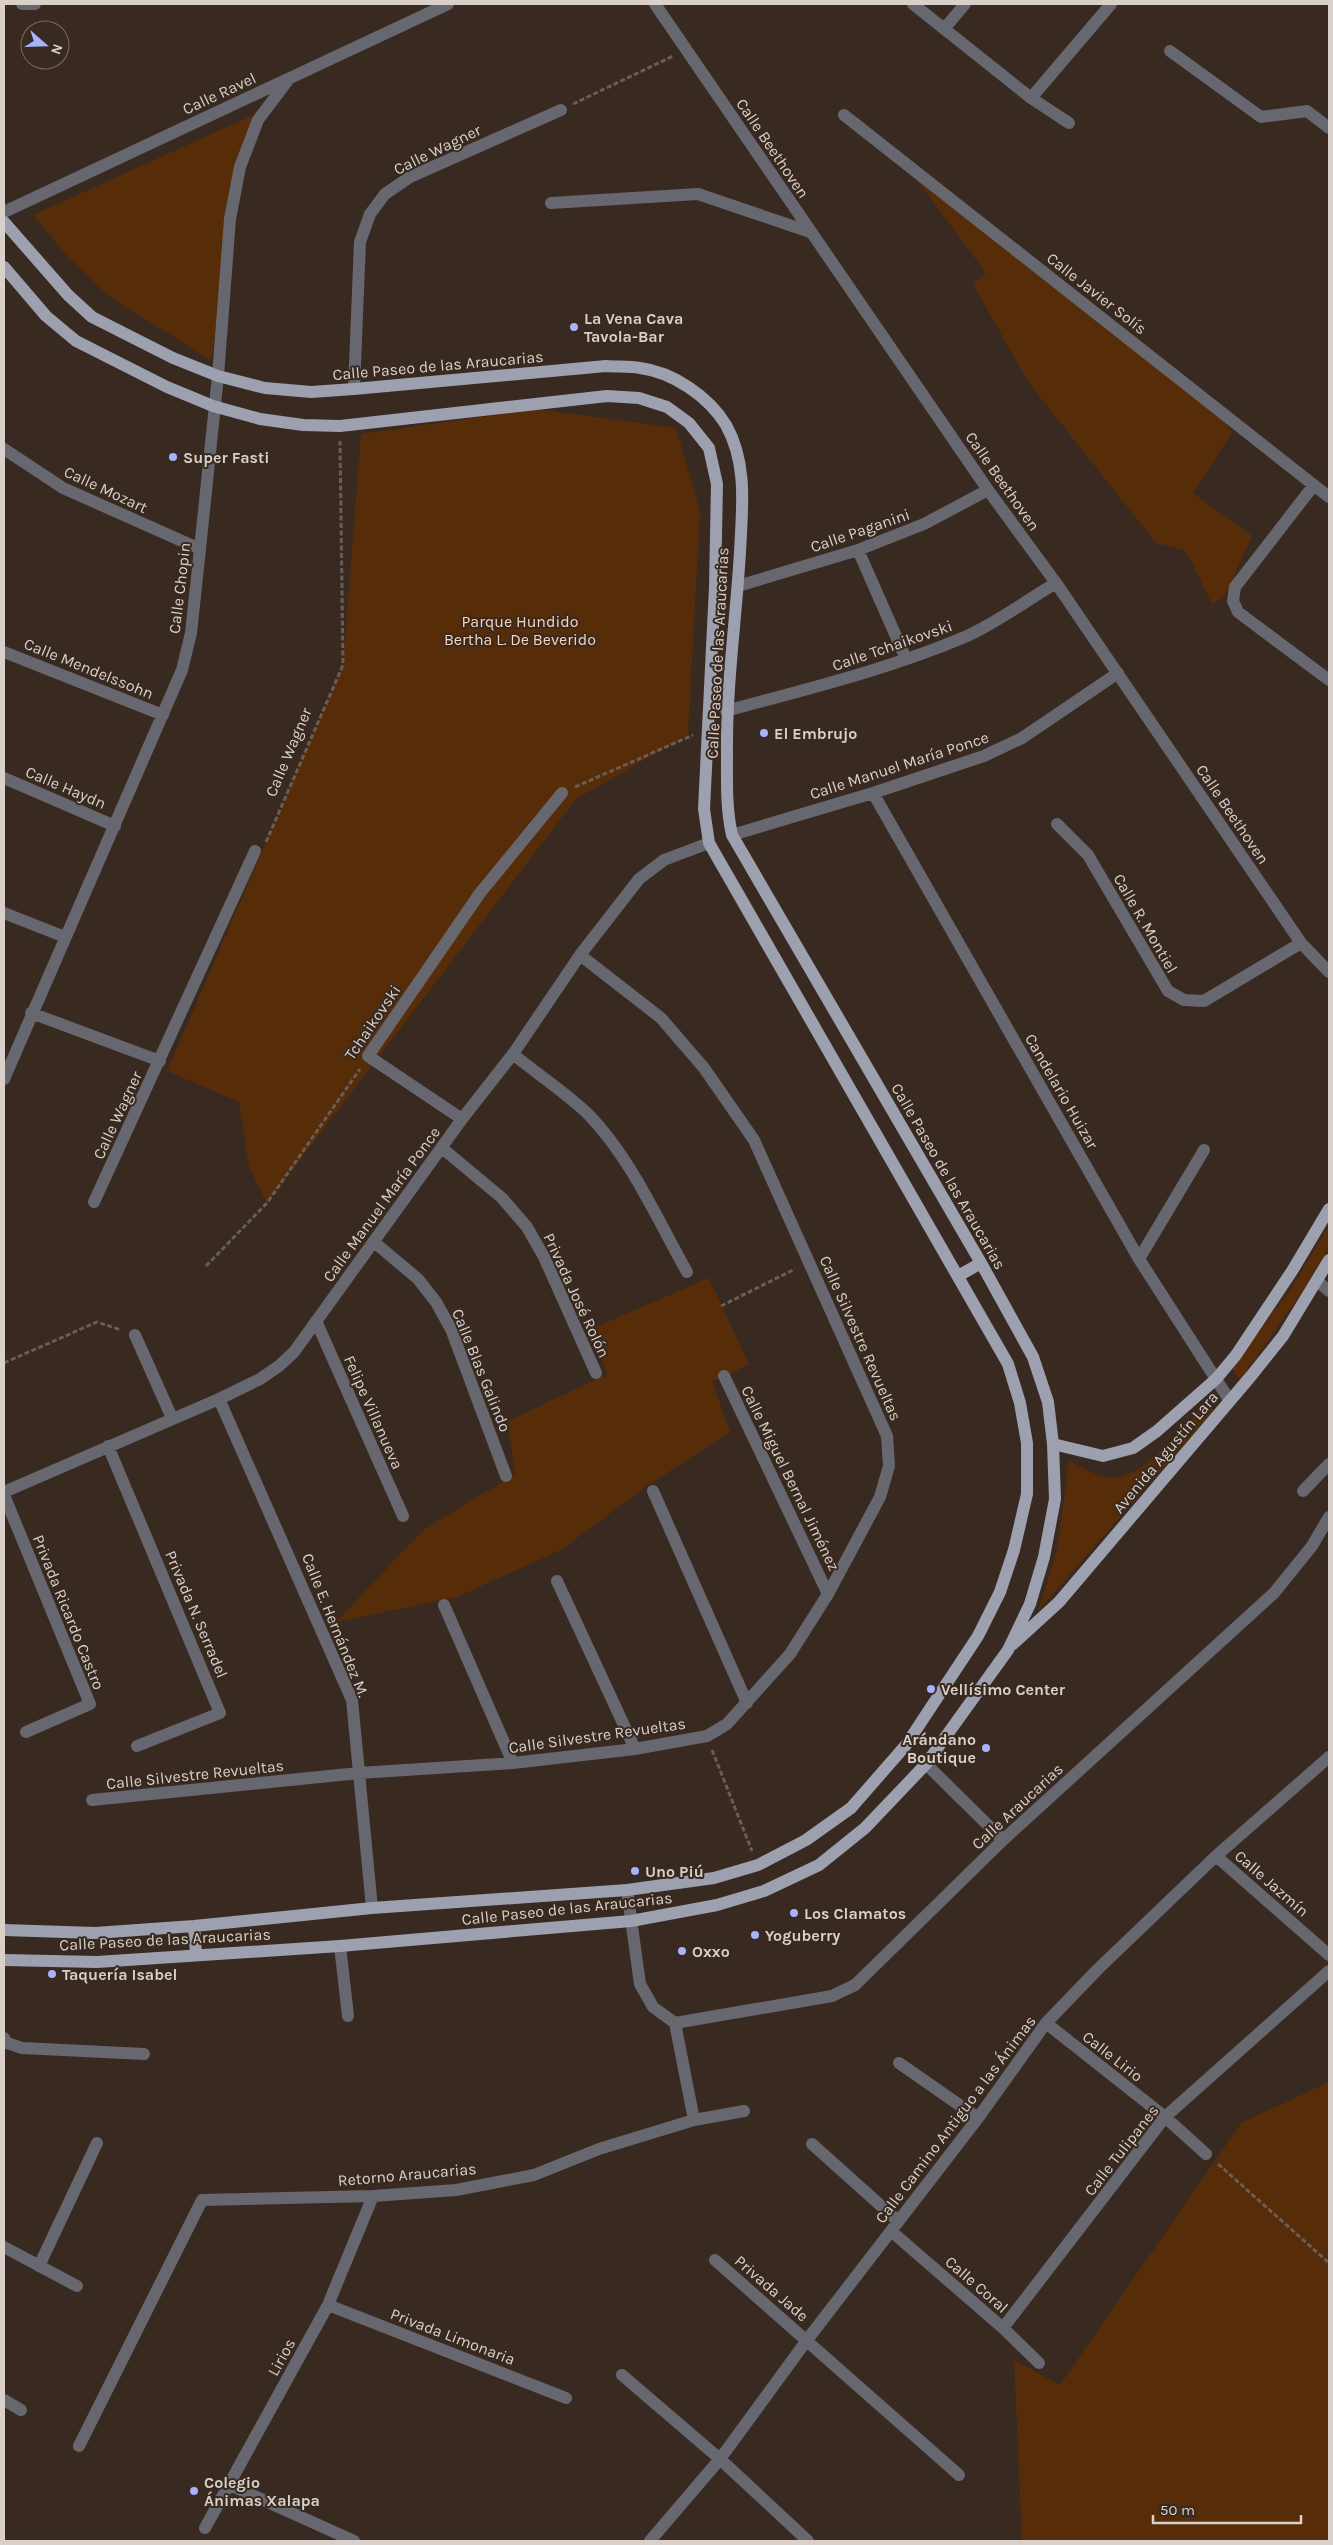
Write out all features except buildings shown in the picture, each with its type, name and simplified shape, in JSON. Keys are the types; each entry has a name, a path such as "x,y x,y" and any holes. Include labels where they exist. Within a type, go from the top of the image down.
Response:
{"main road":[{"name":"Calle Paseo de las Araucarias","path":"4,222 68,295 92,317 173,358 218,376 265,388 311,392 606,366 642,368 674,379 704,399 726,425 738,456 743,488 738,586 726,711 727,810 732,835 1033,1357 1048,1402 1053,1444 1055,1499 1044,1557 1030,1604 1008,1650 926,1764 865,1828 819,1866 764,1891 718,1906 631,1921 340,1946 97,1962 4,1960"},
{"name":"Calle Paseo de las Araucarias","path":"4,267 46,316 76,341 167,387 213,406 260,419 303,425 340,426 606,396 639,398 667,407 690,423 709,448 718,484 704,809 709,843 1008,1364 1020,1403 1027,1443 1027,1494 1014,1550 1000,1592 978,1636 906,1745 851,1808 806,1840 758,1865 714,1878 627,1890 372,1908 194,1926 95,1933 4,1930"},
{"name":"Avenida Agustín Lara","path":"1053,1444 1103,1456 1133,1448 1157,1431 1216,1379 1236,1355 1292,1271 1329,1210"},
{"name":"Avenida Agustín Lara","path":"1008,1650 1059,1602 1230,1401 1283,1336 1329,1260"},
{"path":"958,1276 981,1264"},
{"path":"194,1926 196,1954"}],"street":[{"path":"22,4 34,4"},
{"name":"Calle Ravel","path":"4,212 448,4"},
{"name":"Calle Beethoven","path":"655,4 988,490 1056,583 1301,943 1329,972"},
{"path":"914,4 1031,98 1069,123"},
{"path":"944,28 965,4"},
{"path":"1031,98 1111,4"},
{"path":"1170,51 1261,117 1307,111 1329,128"},
{"name":"Calle Chopin","path":"4,1078 182,670 191,633 200,549 213,406 218,376 230,219 240,167 258,120 289,79"},
{"name":"Calle Wagner","path":"354,389 360,242 370,214 385,194 410,177 561,110"},
{"name":"Calle Javier Solís","path":"844,115 1329,496"},
{"path":"551,202 698,194 810,232"},
{"name":"Calle Mozart","path":"4,449 62,488 200,549"},
{"path":"1314,486 1235,588 1233,601 1238,612 1329,680"},
{"name":"Calle Paganini","path":"738,586 858,550 924,524 988,490"},
{"path":"858,550 906,659"},
{"name":"Calle Tchaikovski","path":"726,711 828,684 906,659 969,635 1056,583"},
{"name":"Calle Mendelssohn","path":"4,652 163,715"},
{"name":"Calle Manuel María Ponce","path":"732,835 874,793 984,756 1022,738 1118,674"},
{"name":"Calle Haydn","path":"4,778 115,826"},
{"name":"Tchaikovski","path":"368,1056 480,893 562,793"},
{"name":"Candelario Huizar","path":"874,793 1139,1259 1230,1401"},
{"name":"Calle R. Montiel","path":"1057,824 1088,855 1168,991 1184,1000 1204,1001 1301,943"},
{"name":"Calle Manuel María Ponce","path":"4,1493 219,1399 279,1366 294,1352 462,1120 513,1054 580,955 639,879 664,860 709,843"},
{"name":"Calle Wagner","path":"94,1202 260,848"},
{"path":"4,913 65,937"},
{"name":"Calle Silvestre Revueltas","path":"92,1800 359,1773 514,1763 635,1749 707,1736 727,1724 790,1654 828,1594 880,1497 889,1466 887,1436 754,1140 704,1068 661,1018 580,955"},
{"path":"31,1013 160,1061"},
{"path":"513,1054 587,1114 610,1140 631,1171 687,1272"},
{"path":"368,1056 462,1120"},
{"name":"Privada José Rolón","path":"442,1148 502,1198 527,1227 544,1257 596,1373"},
{"path":"1139,1259 1204,1150"},
{"name":"Calle Blas Galindo","path":"374,1242 418,1279 436,1302 450,1329 506,1476"},
{"path":"1317,1281 1329,1291"},
{"name":"Felipe Villanueva","path":"316,1321 403,1516"},
{"path":"135,1335 172,1418"},
{"name":"Calle Miguel Bernal Jiménez","path":"724,1376 828,1594"},
{"name":"Calle E. Hernández M.","path":"219,1399 352,1700 372,1908"},
{"name":"Privada N. Serradel","path":"108,1446 220,1713 137,1746"},
{"path":"1303,1491 1329,1464"},
{"path":"653,1491 746,1703"},
{"name":"Privada Ricardo Castro","path":"4,1493 90,1704 26,1732"},
{"name":"Calle Araucarias","path":"674,2024 832,1996 855,1985 1003,1840 1274,1593 1312,1546 1329,1517"},
{"path":"557,1581 635,1749"},
{"path":"444,1605 514,1763"},
{"name":"Calle Camino Antiguo a las Ánimas","path":"650,2541 720,2459 807,2340 978,2118 1046,2023 1098,1969 1216,1856 1329,1757"},
{"path":"926,1764 1003,1840"},
{"name":"Calle Jazmín","path":"1216,1856 1329,1955"},
{"path":"627,1890 640,1984 653,2007 674,2024 694,2120"},
{"path":"340,1946 348,2016"},
{"path":"4,1960 4,1970"},
{"name":"Calle Tulipanes","path":"1003,2328 1165,2117 1329,1971"},
{"name":"Calle Lirio","path":"1046,2023 1165,2117 1206,2154"},
{"path":"6,2041 22,2048 144,2054"},
{"path":"899,2064 978,2118"},
{"name":"Retorno Araucarias","path":"79,2446 202,2200 373,2196 456,2190 534,2175 599,2149 694,2120 744,2111"},
{"path":"39,2266 97,2143"},
{"name":"Calle Coral","path":"812,2144 1039,2363"},
{"name":"Lirios","path":"204,2528 230,2485 328,2305 373,2196"},
{"path":"4,2246 77,2286"},
{"name":"Privada Jade","path":"715,2260 959,2475"},
{"name":"Privada Limonaria","path":"328,2305 566,2398"},
{"path":"622,2375 720,2459 808,2541"},
{"path":"4,2400 21,2410"},
{"path":"230,2485 354,2541"}],"path":[{"path":"561,110 686,50"},
{"name":"Calle Wagner","path":"260,848 343,665 340,426"},
{"path":"562,793 708,729"},
{"name":"Tchaikovski","path":"206,1266 267,1204 368,1056"},
{"path":"721,1306 809,1262"},
{"path":"4,1363 97,1322 135,1335"},
{"path":"707,1736 758,1865"},
{"path":"1206,2154 1329,2263"}],"green space":[{"path":"260,112 244,173 226,266 211,360 111,298 69,258 33,215"},
{"path":"916,179 1203,399 1233,431 1193,493 1252,536 1225,596 1212,604 1186,551 1156,543 1028,382 973,284 986,273"},
{"name":"Parque Hundido Bertha L. De Beverido","path":"536,409 676,428 700,511 688,735 576,799 267,1203 249,1167 239,1102 167,1071 343,665 361,434"},
{"path":"1329,1226 1329,1247 1300,1295 1240,1380 1232,1368 1292,1287"},
{"path":"709,1278 749,1365 712,1381 730,1432 644,1488 561,1550 457,1597 336,1622 423,1530 515,1474 508,1421 607,1374 591,1329"},
{"path":"1207,1402 1214,1410 1038,1611 1057,1550 1069,1461 1104,1476 1116,1477 1128,1474 1153,1458"},
{"path":"1329,2082 1329,2541 1022,2541 1014,2360 1060,2385 1241,2123"}],"place":[{"name":"La Vena Cava Tavola-Bar","path":"574,327"},
{"name":"Super Fasti","path":"173,457"},
{"name":"El Embrujo","path":"764,733"},
{"name":"Vellísimo Center","path":"931,1689"},
{"name":"Arándano Boutique","path":"986,1748"},
{"name":"Uno Piú","path":"635,1871"},
{"name":"Los Clamatos","path":"794,1913"},
{"name":"Yoguberry","path":"755,1935"},
{"name":"Oxxo","path":"682,1951"},
{"name":"Taquería Isabel","path":"52,1974"},
{"name":"Colegio Ánimas Xalapa","path":"194,2491"}]}
